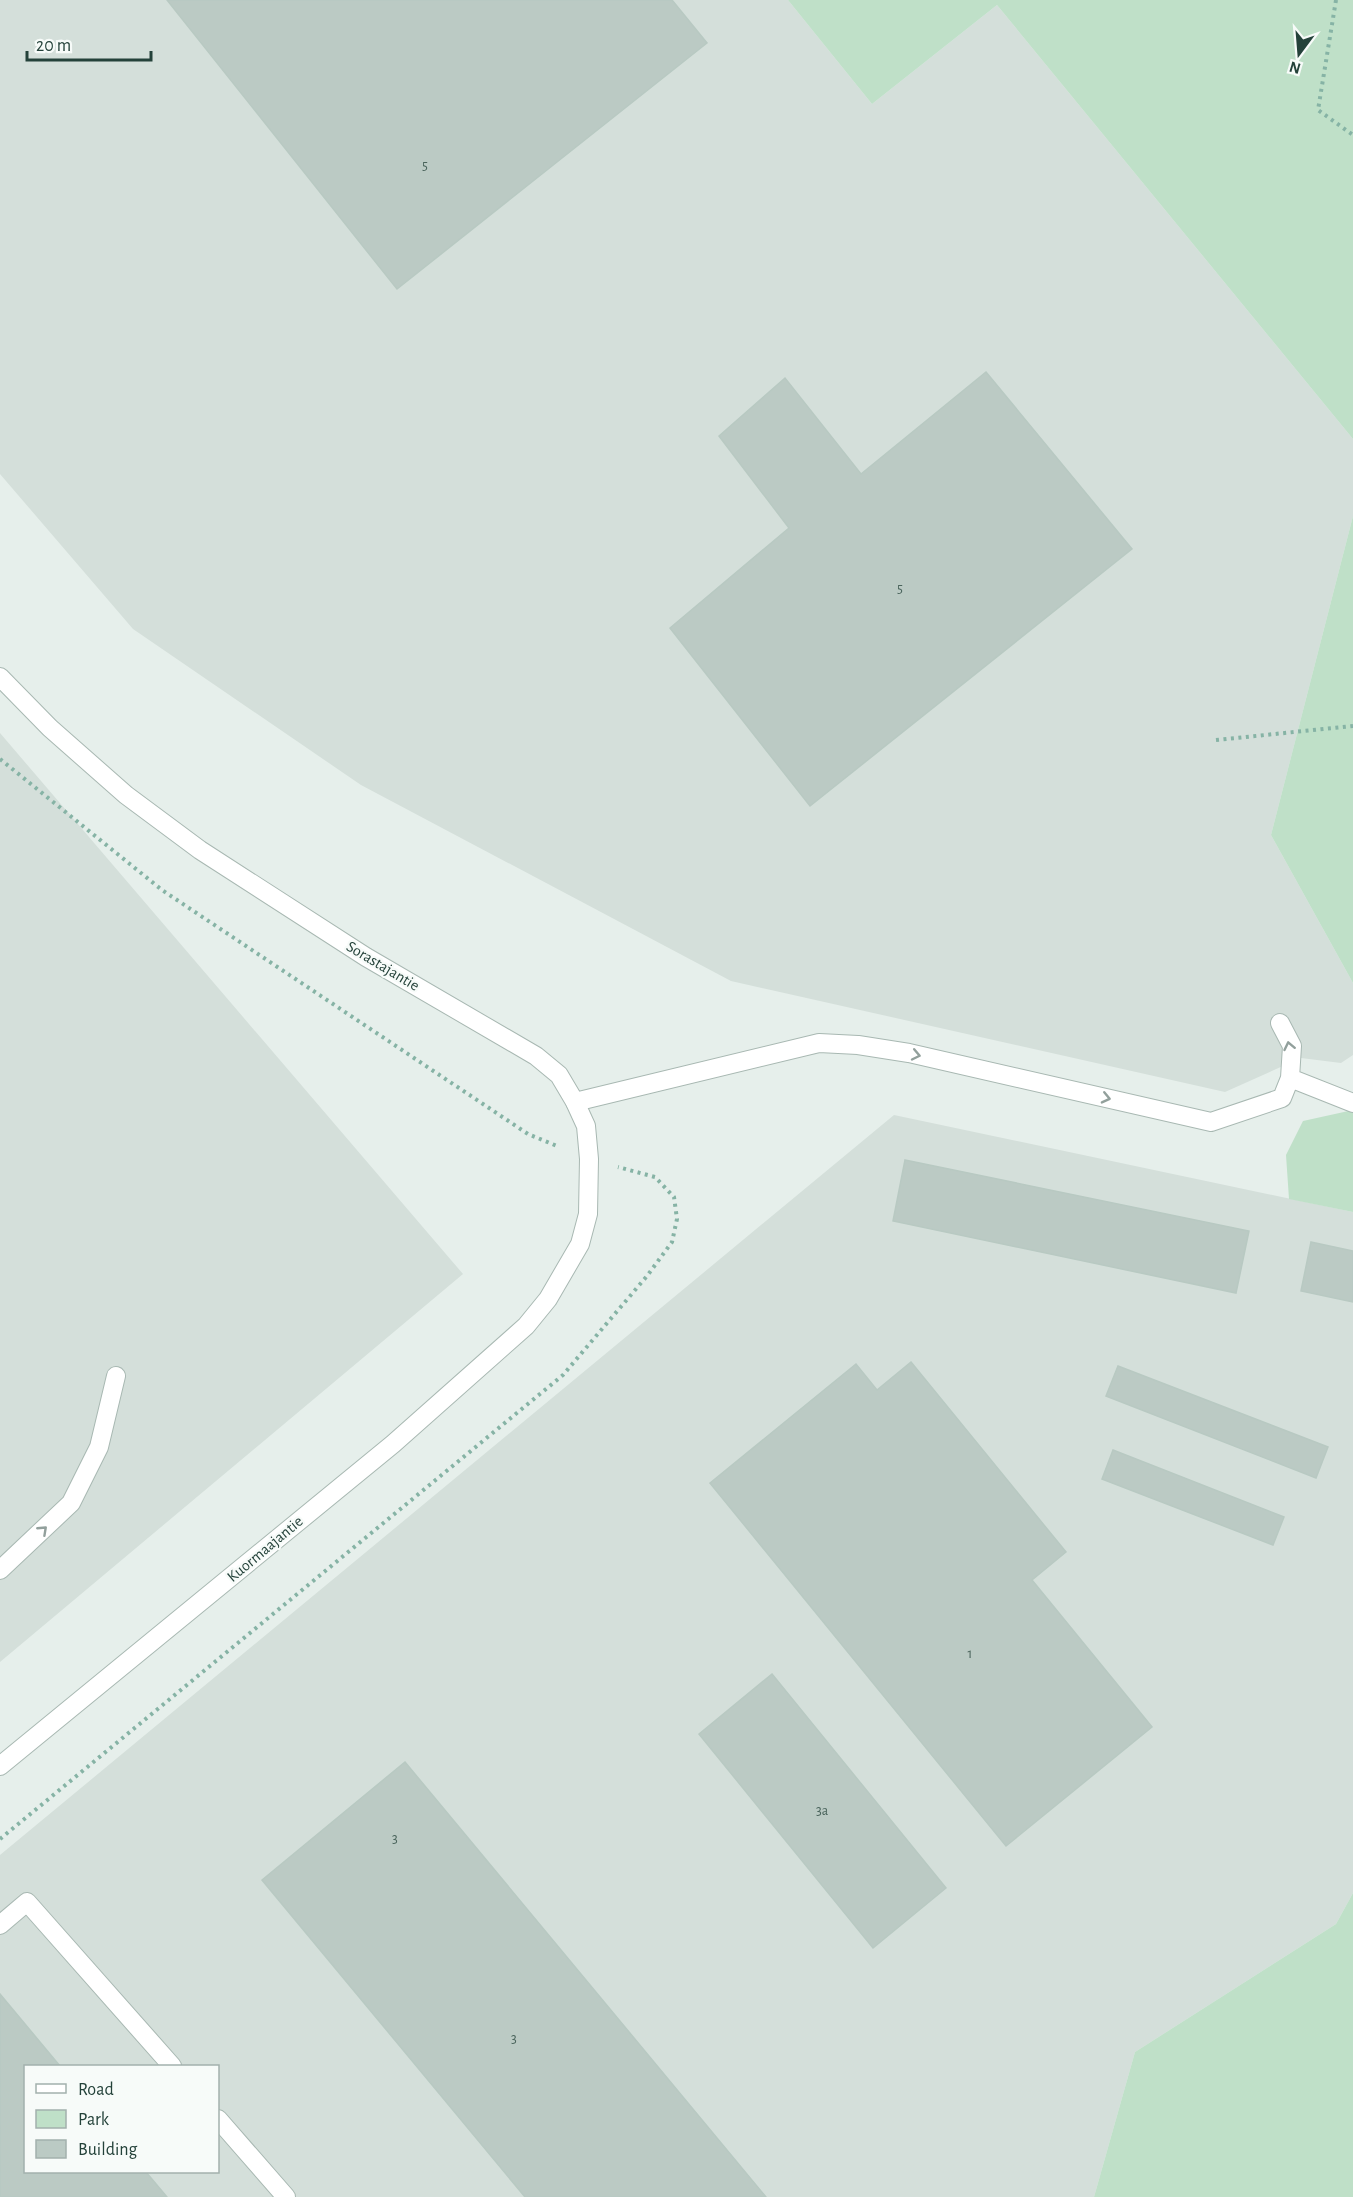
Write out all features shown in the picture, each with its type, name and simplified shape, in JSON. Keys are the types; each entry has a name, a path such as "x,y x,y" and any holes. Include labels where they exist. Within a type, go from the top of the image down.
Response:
{"street":[{"name":"Sorastajantie","path":"0,677 50,728 126,795 200,850 366,957 536,1056 559,1075 586,1126 589,1159 588,1214 580,1244 548,1299 526,1326"},
{"path":"575,1102 819,1043 858,1045 909,1053 1211,1122 1282,1098 1290,1078 1292,1046 1280,1023"},
{"path":"1290,1078 1353,1103"},
{"name":"Kuormaajantie","path":"0,1766 393,1444 526,1326"},
{"path":"0,1570 71,1503 99,1447 117,1376"},
{"path":"0,1925 27,1902 170,2065"},
{"path":"219,2120 286,2197"}],"path":[{"path":"1336,0 1318,110 1353,135"},
{"path":"1216,740 1353,726"},
{"path":"0,759 162,890 528,1134 589,1159 655,1177 674,1197 677,1219 672,1242 563,1375 0,1839"}],"shaded area":[{"path":"0,0 788,0 872,104 997,5 1353,439 1353,516 1271,835 1353,983 1353,1055 1341,1063 1301,1058 1225,1092 731,981 361,785 133,629 0,474"},
{"path":"0,733 463,1274 0,1662"},
{"path":"894,1115 1353,1212 1353,1893 1336,1924 1135,2052 1094,2197 0,2197 0,1855"}],"green space":[{"path":"788,0 1353,0 1353,439 997,5 872,104"},
{"path":"1353,516 1353,983 1271,835"},
{"path":"1353,1110 1353,1212 1289,1199 1286,1155 1303,1121"},
{"path":"1353,1893 1353,2197 1094,2197 1135,2052 1336,1924"}],"building":[{"path":"167,0 672,0 707,43 397,289"},
{"path":"986,372 1132,549 810,806 670,628 789,528 719,436 785,378 861,474"},
{"path":"905,1160 1249,1231 1236,1293 893,1221"},
{"path":"1311,1242 1353,1251 1353,1302 1301,1291"},
{"path":"911,1362 1066,1552 1032,1580 1152,1727 1006,1846 710,1483 856,1364 877,1390"},
{"path":"1118,1366 1328,1447 1316,1478 1106,1396"},
{"path":"1113,1450 1284,1517 1273,1545 1102,1479"},
{"path":"772,1674 946,1888 873,1948 699,1734"},
{"path":"405,1762 766,2197 525,2197 262,1880"},
{"path":"0,1994 59,2065 24,2065 24,2173 147,2173 167,2197 0,2197"}]}
